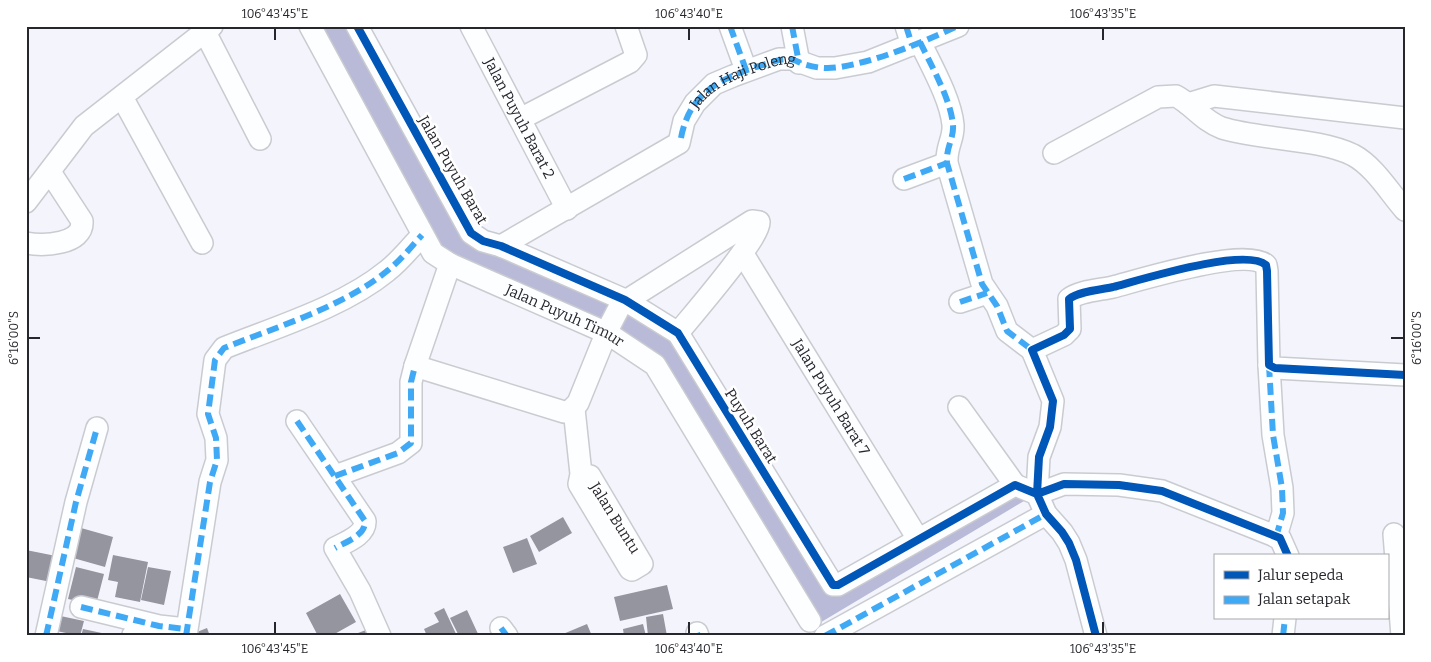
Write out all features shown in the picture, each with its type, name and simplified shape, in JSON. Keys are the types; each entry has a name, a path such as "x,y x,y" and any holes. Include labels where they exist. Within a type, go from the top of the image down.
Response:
{"street":[{"name":"Jalan Puyuh Timur","path":"310,26 433,253 450,264 608,331 655,365 810,621"},
{"name":"Jalan Puyuh Barat","path":"357,26 471,233 483,241 501,246 623,302"},
{"name":"Jalan Puyuh Barat 2","path":"471,26 568,209"},
{"path":"520,119 630,62 636,55 626,26"},
{"path":"730,26 746,70"},
{"path":"792,26 799,63"},
{"name":"Jalan Haji Poleng","path":"501,246 680,143 684,121 695,103 714,84 746,70 779,59 792,59 817,68 835,68 868,62 913,38 958,26"},
{"path":"26,202 84,126 209,29 260,139"},
{"path":"913,38 952,114 953,128 946,149 947,163 982,284 997,306 1007,331 1032,350 1053,401 1050,427 1039,457 1037,494 1046,514 1062,532 1069,544 1096,636"},
{"path":"1054,153 1158,97 1176,96 1188,104 1205,121 1223,128 1332,148 1353,155 1368,167 1405,210"},
{"path":"1188,104 1214,96 1405,118"},
{"path":"122,97 202,242"},
{"path":"904,179 947,163"},
{"path":"26,243 44,246 58,245 78,233 83,226 82,221 50,172"},
{"path":"415,366 564,412 574,409 608,331 623,302 752,221 759,222 759,229 743,254 678,333"},
{"path":"81,607 186,632 210,482 217,460 216,438 208,414 215,360 224,348 333,304 363,286 386,272 422,235"},
{"name":"Jalan Puyuh Barat 7","path":"743,254 918,539"},
{"path":"1032,350 1064,335 1070,329 1067,308 1068,299 1072,297 1180,268 1227,261 1259,261 1266,265 1273,434 1282,488 1283,513 1276,537"},
{"path":"335,476 398,453 409,446 412,438 411,382 450,264"},
{"path":"960,302 987,292"},
{"name":"Puyuh Barat","path":"623,302 678,333 834,585 838,585 918,539"},
{"path":"1269,366 1302,370 1405,375"},
{"path":"959,407 1015,485 1037,494 1064,484 1162,490 1276,537 1287,549 1288,554"},
{"name":"Jalan Buntu","path":"574,409 581,474"},
{"path":"297,421 365,524 354,538 335,548 360,591 380,636"},
{"path":"46,636 76,502 97,428"},
{"path":"918,539 1015,485"},
{"path":"825,636 1046,514"},
{"path":"1394,534 1402,636"},
{"path":"1283,636 1285,620"}],"water":[{"path":"320,26 351,26 464,235 620,307 671,336 830,594 1016,486 1024,501 818,624 660,360 441,251"}],"building":[{"path":"33,26 55,26 55,28 33,28"},
{"path":"563,517 572,533 539,552 530,536"},
{"path":"74,526 113,537 105,567 66,556"},
{"path":"527,538 537,564 513,573 503,547"},
{"path":"26,550 61,557 56,583 26,577"},
{"path":"113,555 148,562 140,602 115,597 118,582 108,580"},
{"path":"76,567 104,574 96,605 68,599"},
{"path":"148,567 171,571 164,605 141,600"},
{"path":"667,585 673,609 620,621 614,597"},
{"path":"340,594 356,622 331,636 318,636 306,613"},
{"path":"444,608 457,636 427,636 424,629 439,622 434,613"},
{"path":"467,610 479,636 459,636 450,618"},
{"path":"663,614 667,636 648,636 646,617"},
{"path":"56,615 84,621 80,636 52,630"},
{"path":"587,624 592,636 563,636 563,634"},
{"path":"643,624 646,636 624,636 623,629"},
{"path":"207,628 210,636 187,636"},
{"path":"83,629 111,635 111,636 81,636"},
{"path":"366,630 368,636 350,636"}],"marked path":[{"path":"730,26 746,70"},
{"path":"792,26 799,63"},
{"path":"906,26 912,45"},
{"path":"681,138 685,123 698,100 717,84 742,72 785,59 822,68 835,68 855,64 900,50 958,26"},
{"path":"920,42 949,105 953,130 947,163 982,284 997,306 1007,331 1032,350"},
{"path":"904,179 947,163"},
{"path":"186,636 210,482 217,460 216,438 208,414 215,360 224,348 330,306 369,284 396,263 422,235"},
{"path":"960,302 987,293"},
{"path":"1269,365 1273,435 1282,488 1283,513 1276,537"},
{"path":"335,476 398,453 411,443 411,382 415,366"},
{"path":"297,421 365,521 359,534 350,541 335,548"},
{"path":"46,636 76,502 97,428"},
{"path":"825,636 1046,514"},
{"path":"81,607 159,626 186,629"},
{"path":"1283,636 1285,620"},
{"path":"501,628 507,636"}],"cycle path":[{"path":"357,26 471,233 483,241 501,246 625,300 678,333 833,585 838,585 1015,485 1037,494 1064,484 1119,485 1162,491 1280,538 1287,554"},
{"path":"1096,636 1076,560 1069,543 1046,514 1037,494 1039,457 1050,427 1053,401 1032,350 1064,335 1070,329 1069,299 1084,292 1113,287 1215,262 1255,260 1266,265 1267,271 1269,365 1275,368 1405,375"}]}
